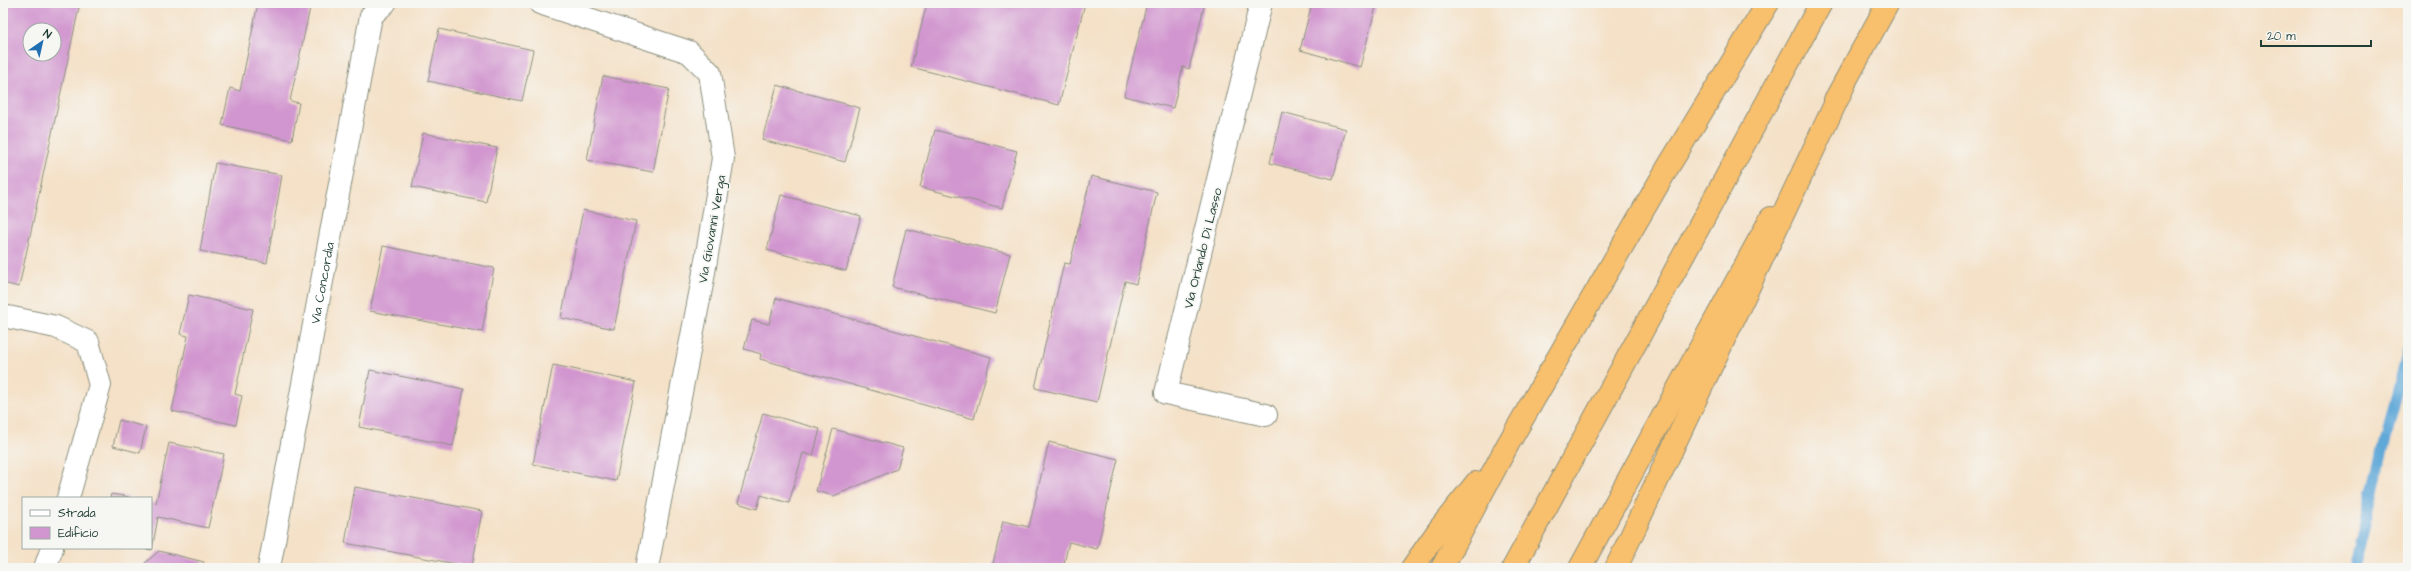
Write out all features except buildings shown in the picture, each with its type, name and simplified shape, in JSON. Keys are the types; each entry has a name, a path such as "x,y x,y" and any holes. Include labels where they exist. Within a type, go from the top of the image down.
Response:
{"highway":[{"path":"1442,568 1508,444 1668,167 1768,3"},
{"path":"1513,568 1821,3"},
{"path":"1580,568 1888,3"},
{"path":"1616,568 1845,83"},
{"path":"1412,568 1440,528 1508,444"}],"street":[{"name":"Via Concordia","path":"269,568 371,16 385,3"},
{"name":"Via Giovanni Verga","path":"540,3 689,52 710,73 723,158 702,284 647,568"},
{"name":"Via Orlando Di Lasso","path":"1261,3 1166,393 1266,415"},
{"path":"3,316 56,327 88,342 100,385 68,497"},
{"path":"45,568 52,549"}],"waterway":[{"path":"2354,568 2408,349"}]}
